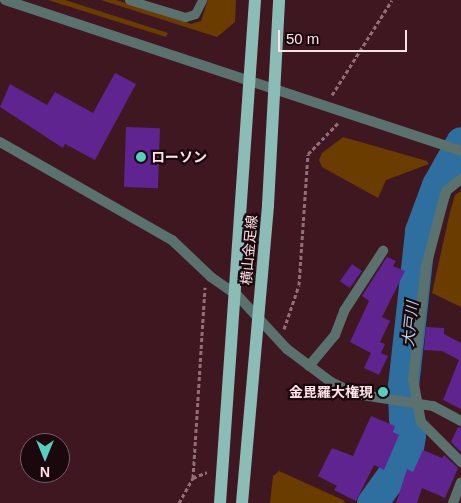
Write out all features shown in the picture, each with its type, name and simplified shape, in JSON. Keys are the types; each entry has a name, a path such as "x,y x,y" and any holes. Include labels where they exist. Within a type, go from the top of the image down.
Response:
{"main road":[{"name":"横山金足線","path":"220,503 237,295 255,0"},
{"name":"横山金足線","path":"242,503 257,320 279,0"}],"street":[{"path":"6,0 461,151"},
{"path":"0,142 172,240 206,272 237,295 257,320 279,341 331,382 356,394 389,401 433,406 461,421"},
{"path":"461,179 446,191 426,266 413,379 414,404 421,422 461,462"},
{"path":"310,366 335,335 344,311 383,251"},
{"path":"453,503 461,482"}],"lane":[{"path":"129,0 185,17 195,14 202,0"}],"path":[{"path":"326,106 392,0"},
{"path":"279,341 299,285 308,154 348,114"},
{"path":"179,503 192,478 206,272"},
{"path":"192,478 223,465"}],"shaded area":[{"path":"48,0 65,0 168,33 166,37"},
{"path":"101,0 116,0 191,24 201,21 208,0 236,0 235,22 217,37"},
{"path":"343,137 427,161 429,164 386,180 378,198 322,167 319,160 322,153"},
{"path":"461,191 461,307 432,293 450,212 455,195"},
{"path":"279,471 343,500 345,503 270,503 273,476"}],"building":[{"path":"115,73 136,84 95,160 65,144 63,148 0,107 10,84 47,105 55,92 93,113"},
{"name":"ローソン","path":"126,127 160,128 158,188 124,187"},
{"path":"387,257 396,261 393,266 405,271 382,317 390,321 380,342 385,344 381,353 388,356 379,375 364,368 371,353 350,342 369,301 362,296"},
{"path":"352,264 362,271 350,288 340,281"},
{"path":"426,327 444,328 444,334 461,343 461,409 443,400 459,360 442,351 424,350"},
{"path":"371,416 395,426 393,432 399,435 384,470 374,465 356,501 334,490 337,486 318,476 332,448 353,456"},
{"path":"458,427 461,428 461,452 451,442"},
{"path":"423,450 442,458 444,455 458,468 445,498 422,488 417,503 396,503 407,469 413,472"}],"waterway":[{"name":"大戸川","path":"372,503 407,454 410,435 404,418 403,386 420,231 437,185 461,142"}],"place":[{"name":"ローソン","path":"141,157"},
{"name":"金毘羅大権現","path":"383,392"}]}
